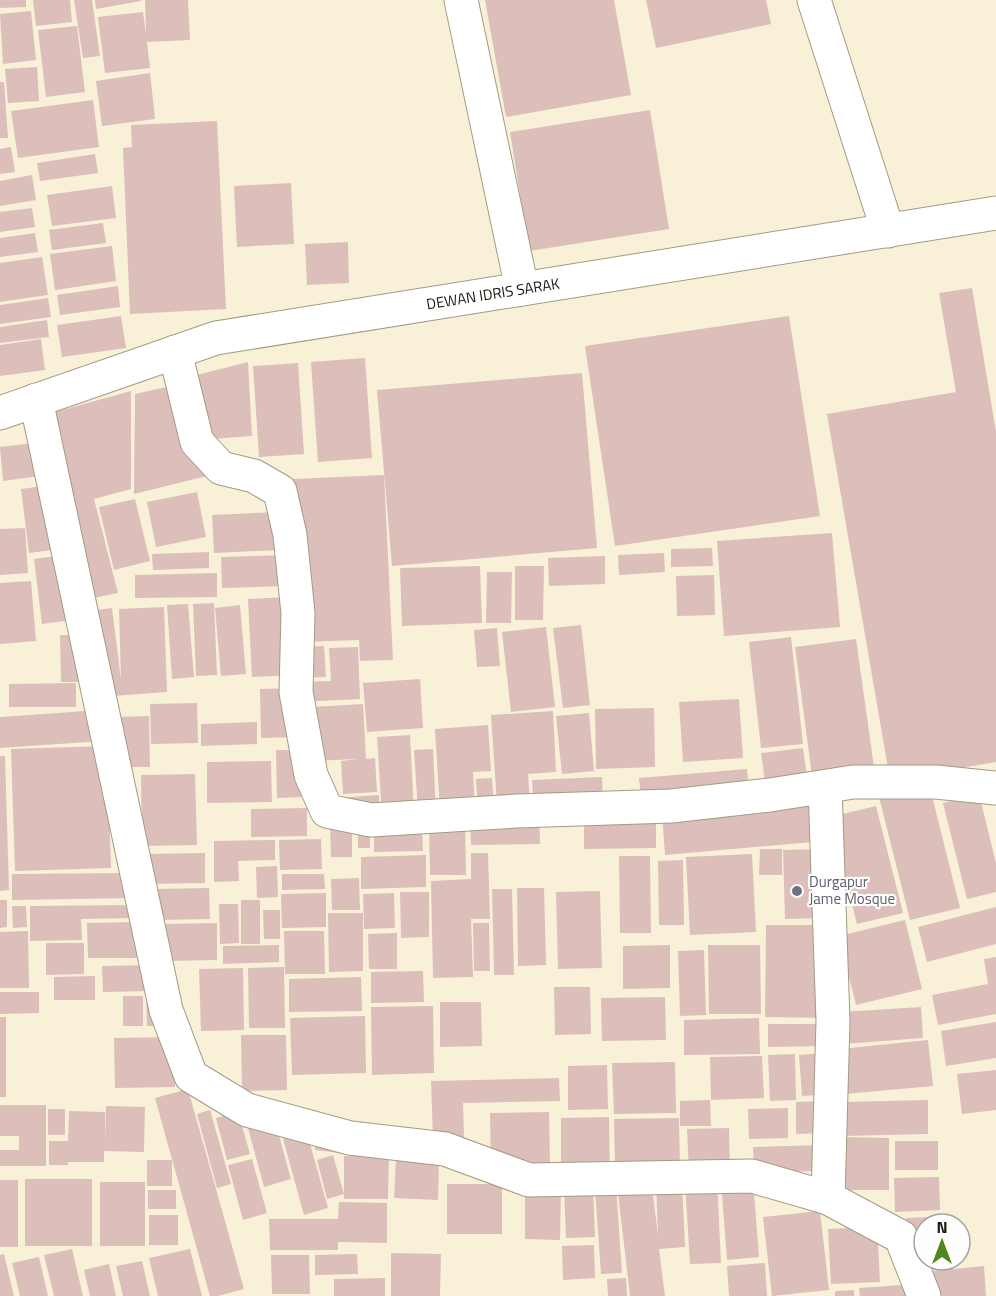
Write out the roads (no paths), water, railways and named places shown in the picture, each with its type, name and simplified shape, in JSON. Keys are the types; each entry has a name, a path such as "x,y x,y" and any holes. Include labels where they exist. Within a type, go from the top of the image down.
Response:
{"street":[{"path":"461,0 522,289"},
{"path":"814,0 888,231"},
{"name":"DEWAN IDRIS SARAK","path":"0,413 216,338 996,213"},
{"path":"175,352 197,442 221,468 254,476 280,491 290,535 298,613 296,692 311,775 327,811 371,820 516,811 671,806 853,782 936,782 996,789"},
{"path":"36,400 166,1010 191,1076 247,1110 350,1138 445,1149 529,1180 752,1176 828,1198 901,1238 924,1296"},
{"path":"825,787 833,1021 828,1198"}],"place":[{"name":"Durgapur Jame Mosque","path":"797,891"}]}
